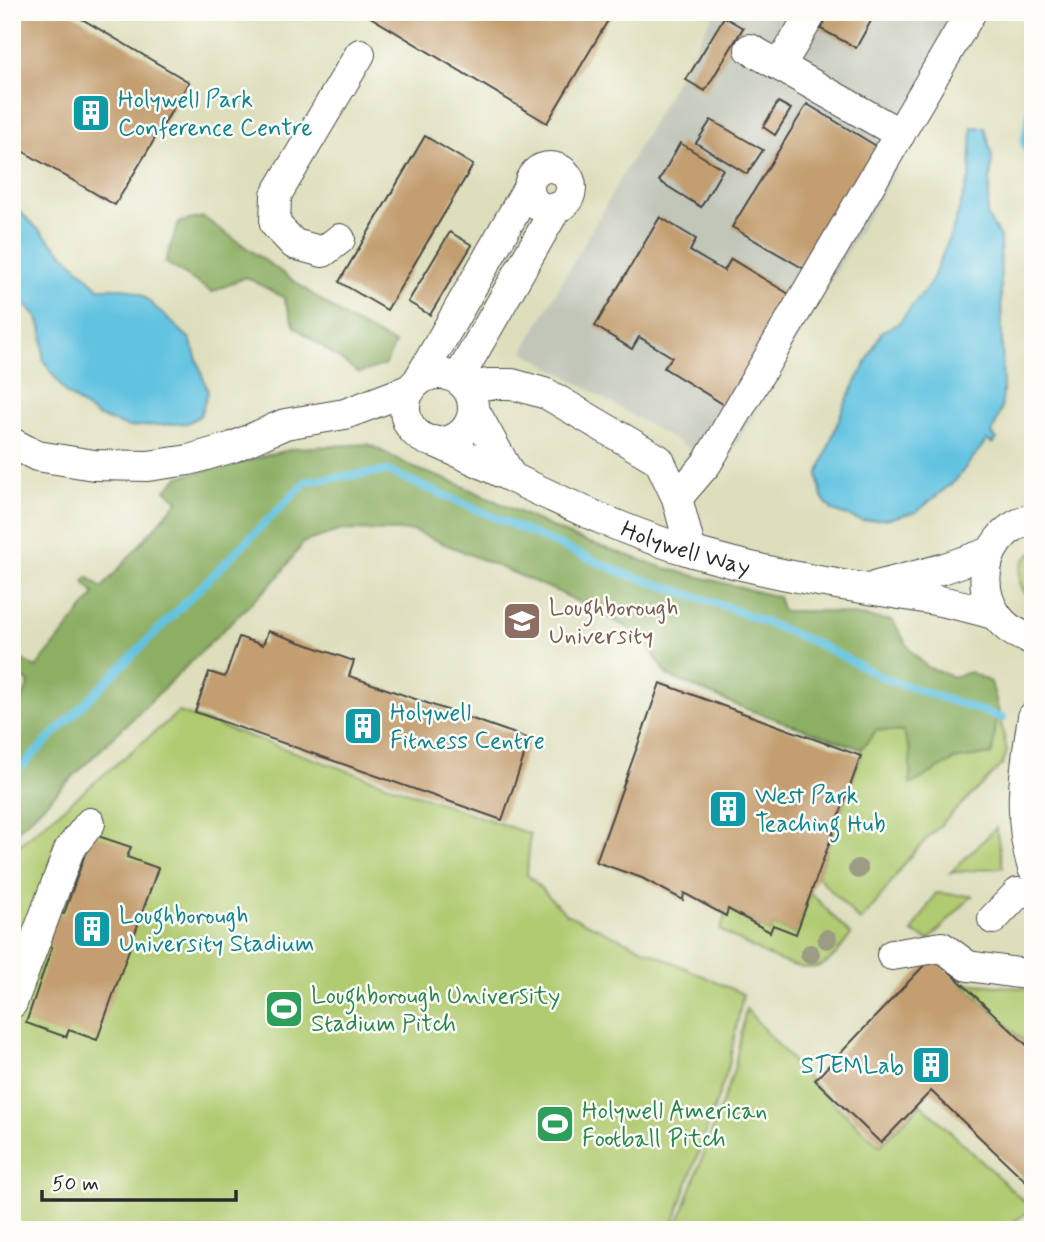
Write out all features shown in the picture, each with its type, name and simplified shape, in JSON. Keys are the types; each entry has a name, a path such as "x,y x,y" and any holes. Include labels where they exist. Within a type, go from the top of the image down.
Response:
{"street":[{"path":"780,66 812,12"},
{"path":"677,498 707,463 971,12"},
{"path":"750,49 900,134"},
{"path":"340,239 323,251 294,244 275,224 276,195 360,54"},
{"path":"547,166 562,171 571,184 571,192 568,200 556,208 466,392 471,419 465,430 456,438 445,441 423,436 407,421 405,410 406,399 414,385 528,188 529,181 539,169 547,166"},
{"path":"12,443 37,456 94,465 148,466 200,457 233,447 285,424 345,414 438,374 466,392 510,475"},
{"path":"466,392 488,384 512,384 547,394 659,460 677,498 691,551"},
{"name":"Holywell Way","path":"345,414 423,436 510,475 559,502 630,531 691,551 808,579 945,601 996,615 1009,628 1033,639"},
{"name":"Holywell Way","path":"870,588 943,569 991,552 999,539 1029,513"},
{"path":"991,552 985,567 985,584 988,600 996,615"},
{"path":"1033,717 1023,792 1028,852 1025,881 978,936 968,966 1033,975"},
{"path":"12,1003 69,850 90,823"},
{"path":"892,955 942,947 978,936"}],"shaded area":[{"name":"Loughborough University","path":"12,12 1033,12 1033,1230 12,1230"},
{"path":"715,12 987,12 722,468 523,351"}],"green space":[{"path":"203,217 349,320 395,344 385,365 359,373 295,327 283,297 246,277 212,292 165,262 179,222"},
{"path":"368,444 414,468 458,484 573,537 664,568 778,597 783,611 824,611 893,621 910,650 927,667 953,677 970,672 991,682 998,708 992,754 954,760 910,785 910,751 903,732 877,730 861,749 741,707 668,676 651,650 629,628 561,593 414,531 342,530 304,542 279,576 12,836 12,724 29,683 12,672 19,658 36,668 95,594 84,582 88,577 102,588 178,501 166,490 178,477 297,448"},
{"path":"1033,552 1033,602 1023,590 1020,570"},
{"path":"998,708 1007,752 1002,765 921,845 860,921 817,876 861,756 861,749 877,730 903,732 910,751 910,784 954,760 991,754"},
{"path":"179,712 530,834 527,874 566,914 743,994 728,1069 671,1230 12,1230 12,851"},
{"path":"996,828 1003,867 950,873"},
{"path":"811,893 851,935 825,964 809,968 783,962 720,930 728,909 770,932 773,925 796,934"},
{"path":"936,893 972,896 929,940 912,932"},
{"path":"962,983 1033,989 1033,1050"},
{"path":"746,1009 812,1083 880,1146 921,1104 1032,1209 1002,1230 676,1230 734,1070"}],"water":[{"path":"972,127 985,127 992,157 987,216 1000,237 1003,393 1001,410 992,434 997,439 993,444 987,440 955,481 916,512 862,521 833,511 822,498 818,475 844,406 882,331 898,324 931,282 953,229 970,175"},
{"path":"12,204 99,288 124,288 141,294 190,339 208,392 200,416 187,423 128,427 97,416 66,393 43,360 42,331 37,317 32,310 14,298 19,281 12,275"}],"building":[{"name":"Holywell Park Conference Centre","path":"12,12 70,12 189,82 115,205 12,145"},
{"path":"362,12 613,12 547,123"},
{"path":"830,12 854,12 871,21 856,48 821,29"},
{"path":"724,17 743,28 705,91 686,80"},
{"path":"778,102 791,109 775,135 763,127"},
{"path":"807,104 883,150 811,273 732,227"},
{"path":"711,120 763,150 747,174 696,143"},
{"path":"425,136 473,165 387,310 339,282"},
{"path":"680,143 723,169 701,207 659,181"},
{"path":"660,217 696,239 690,251 724,271 731,259 794,297 728,407 664,368 672,357 639,337 632,349 595,326"},
{"path":"450,232 472,245 430,315 408,302"},
{"name":"Holywell Fitness Centre","path":"268,631 354,661 349,676 530,739 502,820 195,712 209,672 225,677 239,637 263,645"},
{"name":"West Park Teaching Hub","path":"660,683 861,756 796,934 773,925 770,932 728,909 726,916 684,893 683,900 642,878 596,862"},
{"name":"Loughborough University Stadium","path":"92,834 131,847 127,857 158,868 97,1040 69,1030 66,1037 26,1023 52,947 43,944 54,911 64,914"},
{"name":"STEMLab","path":"933,956 1033,1051 1033,1188 931,1091 881,1143 815,1080"}],"waterway":[{"path":"1033,99 1024,144 1033,164"},
{"path":"12,776 307,481 388,471 623,573 725,606 816,643 886,679 1003,718"}],"place":[{"name":"Holywell Park Conference Centre","path":"91,113"},
{"name":"Loughborough University","path":"522,621"},
{"name":"Holywell Fitness Centre","path":"363,726"},
{"name":"West Park Teaching Hub","path":"728,809"},
{"name":"Loughborough University Stadium","path":"92,929"},
{"name":"Loughborough University Stadium Pitch","path":"284,1009"},
{"name":"STEMLab","path":"931,1065"},
{"name":"Holywell American Football Pitch","path":"555,1124"}]}
